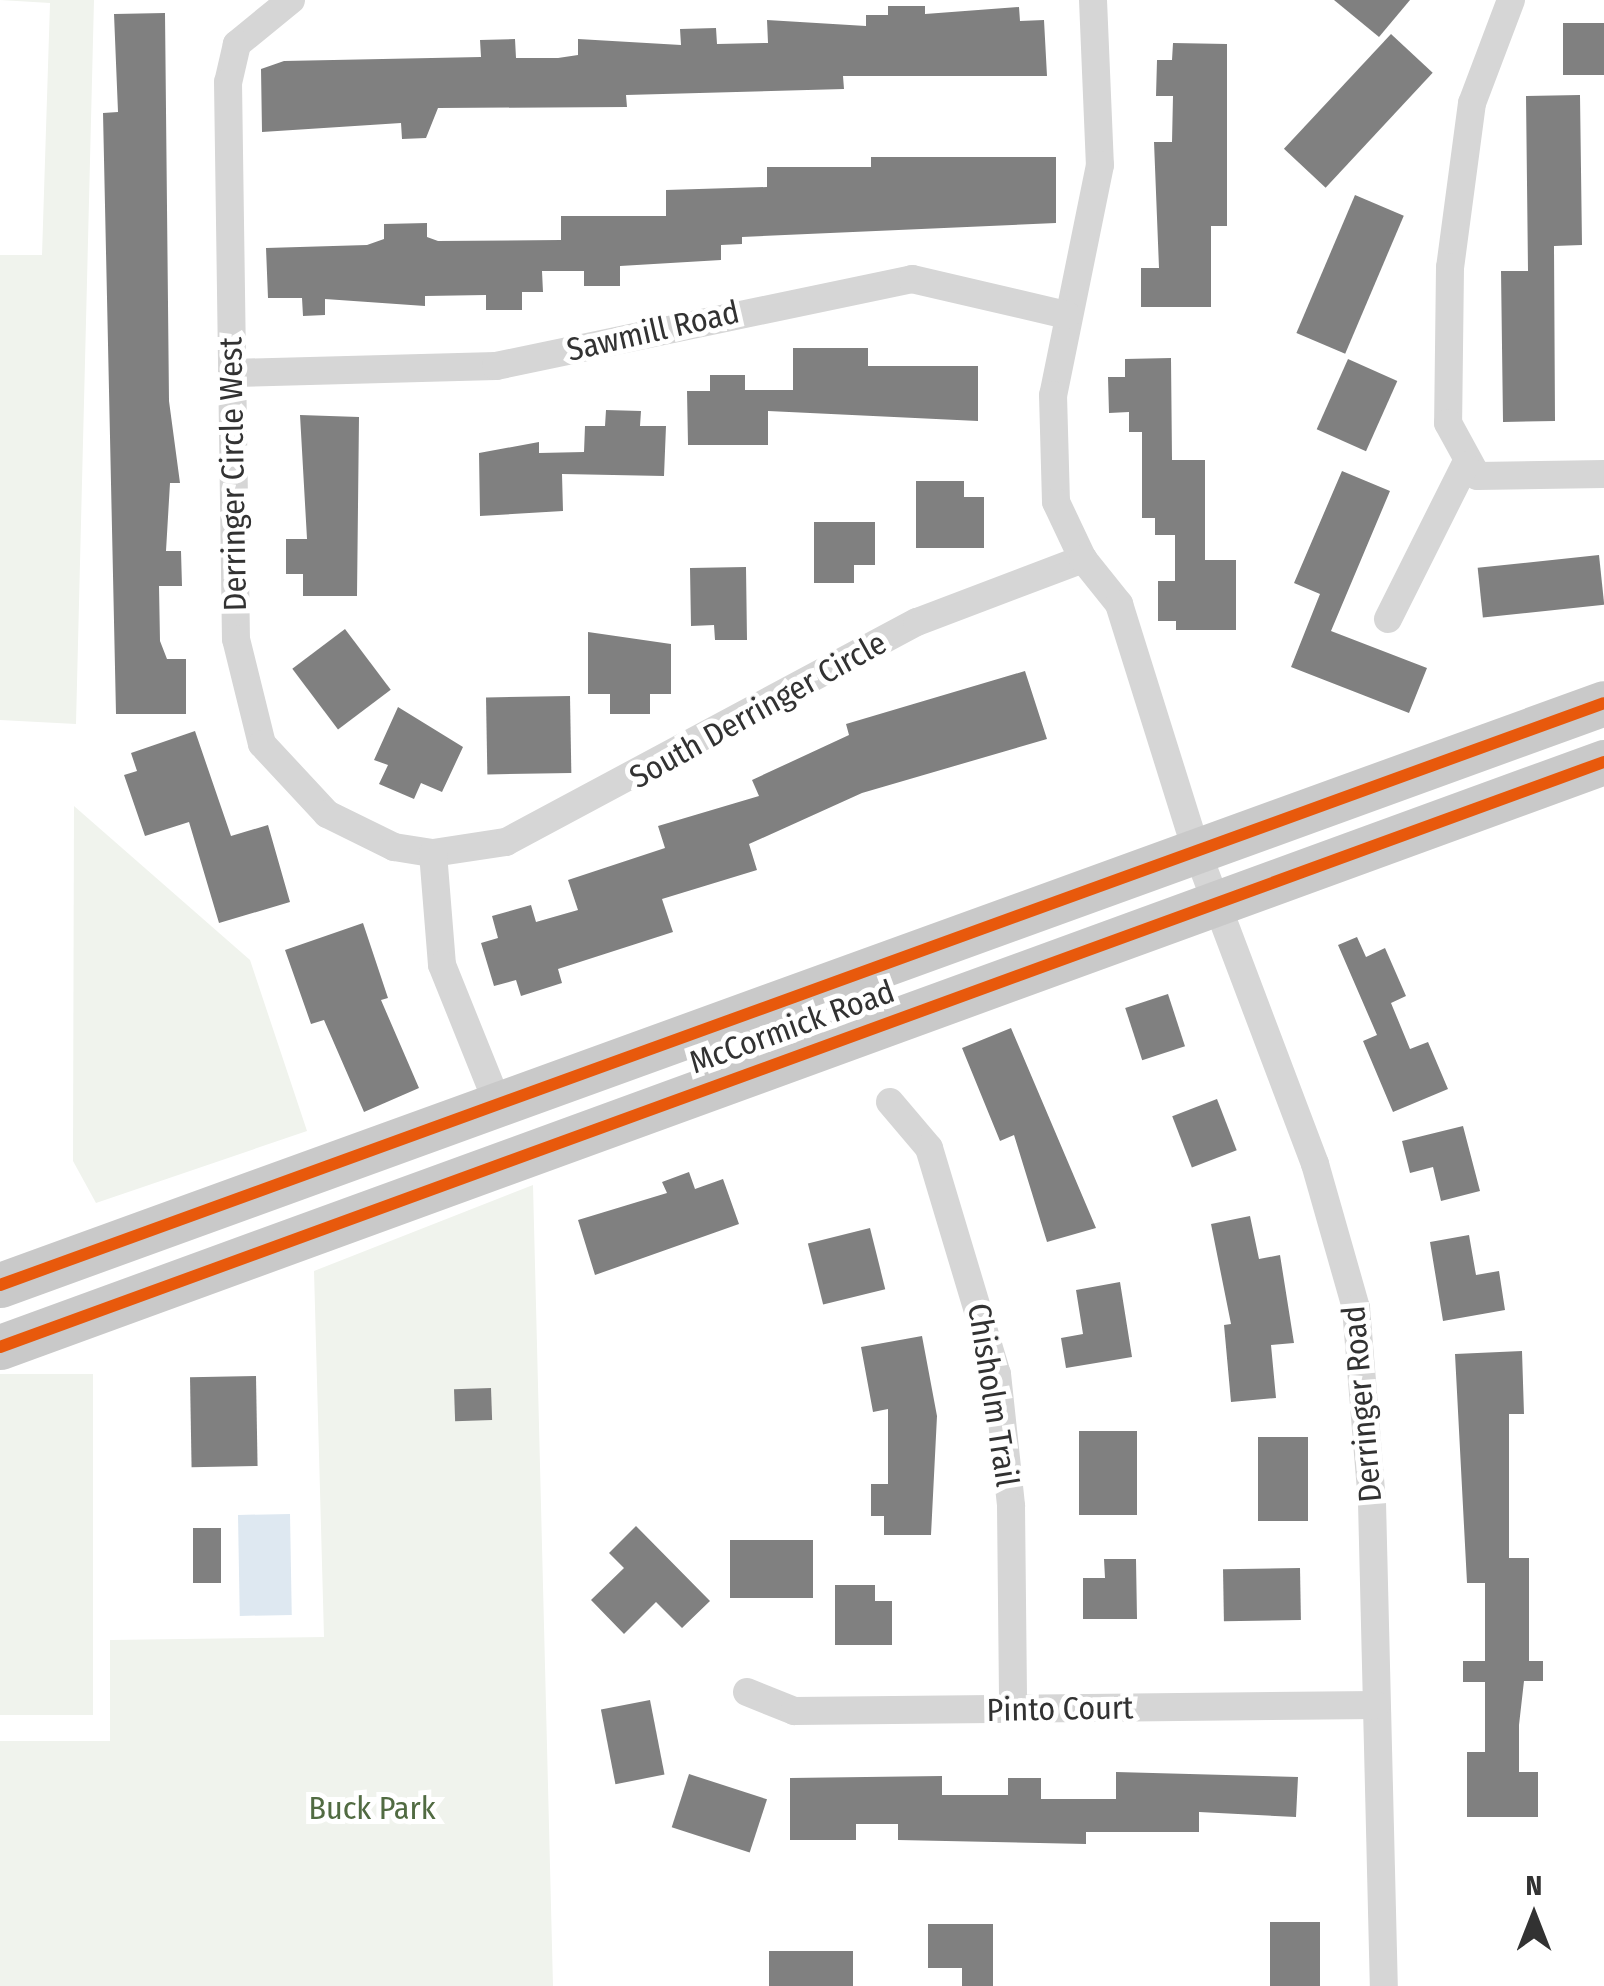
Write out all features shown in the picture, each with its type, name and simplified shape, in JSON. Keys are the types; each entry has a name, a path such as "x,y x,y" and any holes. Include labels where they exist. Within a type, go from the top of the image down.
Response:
{"main road":[{"name":"McCormick Road","path":"0,1285 1604,703"},
{"name":"McCormick Road","path":"0,1346 1604,762"},
{"path":"0,1332 34,1305 52,1265"}],"street":[{"name":"Derringer Road","path":"1093,0 1100,165 1068,315 1051,466 1083,559 1119,604 1196,849 1315,1164 1356,1308 1376,1704 1384,1986"},
{"path":"1506,2 1472,102 1450,267 1448,424 1465,465 1498,478 1604,474"},
{"name":"Derringer Circle West","path":"283,3 237,44 228,82 236,639 257,731 327,814 394,847 433,853"},
{"name":"Sawmill Road","path":"232,373 496,366 912,279 1068,315"},
{"path":"1388,619 1465,465"},
{"name":"South Derringer Circle","path":"433,853 545,827 918,622 1083,559"},
{"path":"433,853 442,965 498,1104"},
{"name":"Chisholm Trail","path":"890,1102 929,1148 997,1374 1011,1506 1013,1710"},
{"name":"Pinto Court","path":"747,1692 794,1711 1376,1704"}],"green space":[{"path":"0,0 94,0 76,724 0,720 0,255 42,255 50,3"},
{"path":"74,806 250,960 307,1131 96,1203 73,1161"},
{"name":"Buck Park","path":"533,1185 553,1986 0,1986 0,1741 110,1741 110,1640 324,1637 314,1271"},
{"path":"0,1374 93,1374 93,1715 0,1715"}],"shaded area":[{"path":"290,1514 292,1615 240,1616 238,1515"}],"building":[{"path":"1334,0 1410,0 1379,37"},
{"path":"888,6 925,6 925,14 1019,7 1020,21 1044,20 1047,76 843,76 844,89 626,95 627,107 438,108 426,138 402,139 401,123 262,132 261,69 284,61 481,57 480,40 515,39 516,58 558,58 578,55 578,39 681,45 680,29 716,28 717,44 768,43 767,20 866,26 866,15 888,15"},
{"path":"165,13 169,401 180,483 170,483 166,551 181,551 182,586 159,586 160,641 167,659 186,659 186,714 116,714 103,113 118,112 114,14"},
{"path":"1563,23 1604,23 1604,75 1563,75"},
{"path":"1391,34 1433,73 1326,188 1284,149"},
{"path":"1173,43 1227,44 1227,226 1211,226 1211,307 1141,307 1141,268 1159,268 1154,142 1172,142 1173,96 1156,96 1157,60 1172,60"},
{"path":"1580,95 1582,245 1554,246 1555,421 1503,422 1501,271 1528,271 1526,96"},
{"path":"871,157 1056,157 1056,223 742,237 742,244 721,245 721,260 620,266 620,286 584,286 584,271 542,271 543,292 522,292 522,310 486,310 486,295 425,296 425,306 325,299 325,315 303,316 302,298 268,298 266,248 367,245 384,239 384,224 427,223 427,237 438,241 561,240 561,216 666,216 666,190 767,187 767,167 871,167"},
{"path":"1355,195 1404,216 1345,354 1296,333"},
{"path":"793,348 868,348 868,366 978,366 978,421 768,411 768,445 688,445 687,391 710,391 710,375 745,375 745,390 793,390"},
{"path":"1171,358 1172,460 1205,460 1205,560 1236,560 1236,630 1176,630 1176,621 1158,621 1158,581 1175,581 1175,535 1155,535 1155,518 1142,518 1142,432 1129,432 1129,412 1109,413 1108,377 1125,377 1125,359"},
{"path":"1348,359 1397,381 1366,451 1317,429"},
{"path":"606,410 641,411 640,426 666,426 664,476 562,474 563,511 480,516 479,453 539,442 539,453 584,452 585,426 605,426"},
{"path":"300,415 359,417 357,596 303,596 303,574 286,574 286,539 307,539"},
{"path":"1342,471 1390,491 1331,631 1427,668 1409,713 1291,667 1320,594 1294,583"},
{"path":"916,481 964,481 964,497 984,497 984,548 916,548"},
{"path":"814,522 875,522 875,565 854,565 854,583 814,583"},
{"path":"1599,555 1604,605 1483,617 1478,568"},
{"path":"746,567 747,640 715,640 714,625 691,626 690,568"},
{"path":"345,629 391,690 338,729 292,669"},
{"path":"588,632 671,644 671,694 650,694 650,714 610,714 610,694 588,694"},
{"path":"1025,671 1047,739 862,793 749,844 757,870 662,899 673,932 558,969 562,983 521,996 516,980 494,986 481,943 498,938 492,916 531,905 536,922 578,910 568,880 665,848 658,826 759,796 752,780 849,735 846,724"},
{"path":"570,696 571,773 487,774 486,697"},
{"path":"398,707 463,747 442,792 421,783 414,799 379,784 388,765 374,760"},
{"path":"195,731 231,836 268,825 290,902 219,923 189,822 145,836 124,775 137,771 131,753"},
{"path":"363,923 388,998 381,1000 419,1088 364,1112 324,1020 311,1024 285,950"},
{"path":"1357,937 1366,957 1385,948 1406,996 1391,1003 1410,1049 1428,1042 1448,1089 1393,1112 1363,1041 1377,1035 1338,945"},
{"path":"1168,994 1185,1046 1142,1060 1125,1008"},
{"path":"1011,1028 1096,1228 1047,1242 1014,1135 1000,1141 962,1048"},
{"path":"1217,1099 1237,1150 1192,1168 1172,1116"},
{"path":"1463,1126 1480,1191 1441,1201 1433,1167 1410,1173 1402,1141"},
{"path":"689,1172 695,1189 723,1179 739,1224 595,1275 578,1220 667,1193 662,1182"},
{"path":"1250,1216 1259,1259 1280,1255 1294,1343 1271,1345 1276,1398 1231,1402 1224,1325 1231,1324 1211,1224"},
{"path":"870,1228 885,1289 823,1305 808,1243"},
{"path":"1469,1235 1476,1275 1499,1271 1505,1310 1443,1321 1430,1242"},
{"path":"1120,1282 1132,1357 1066,1368 1061,1338 1083,1334 1076,1290"},
{"path":"922,1336 937,1416 931,1535 884,1535 884,1516 871,1516 871,1484 888,1484 888,1409 873,1412 861,1347"},
{"path":"1522,1351 1524,1414 1509,1414 1509,1558 1529,1558 1529,1661 1543,1661 1543,1681 1524,1681 1519,1725 1519,1772 1538,1772 1538,1817 1467,1817 1467,1752 1485,1752 1485,1682 1463,1682 1463,1661 1485,1661 1485,1583 1467,1583 1455,1354"},
{"path":"256,1376 258,1466 192,1467 190,1377"},
{"path":"491,1388 492,1420 455,1421 454,1389"},
{"path":"1079,1431 1137,1431 1137,1515 1079,1515"},
{"path":"1258,1437 1308,1437 1308,1521 1258,1521"},
{"path":"636,1526 710,1601 682,1628 656,1602 624,1634 591,1600 624,1568 609,1553"},
{"path":"193,1528 221,1528 221,1583 193,1583"},
{"path":"730,1540 813,1540 813,1598 730,1598"},
{"path":"1104,1559 1136,1559 1137,1619 1083,1619 1083,1578 1105,1578"},
{"path":"1300,1568 1301,1620 1224,1621 1223,1569"},
{"path":"835,1585 875,1585 875,1601 892,1601 892,1645 835,1645"},
{"path":"650,1700 665,1775 615,1784 601,1710"},
{"path":"1116,1772 1298,1777 1296,1817 1199,1812 1199,1832 1086,1832 1086,1844 898,1840 898,1824 856,1824 856,1840 790,1840 790,1778 942,1776 942,1795 1008,1795 1008,1778 1041,1778 1041,1799 1116,1799"},
{"path":"689,1774 767,1799 750,1853 672,1827"},
{"path":"1270,1922 1320,1922 1320,1986 1270,1986"},
{"path":"928,1924 993,1924 993,1986 962,1986 962,1968 928,1968"},
{"path":"769,1951 853,1951 853,1986 769,1986"}],"cycle path":[{"path":"0,1285 1604,703"},
{"path":"0,1347 1604,762"}]}
